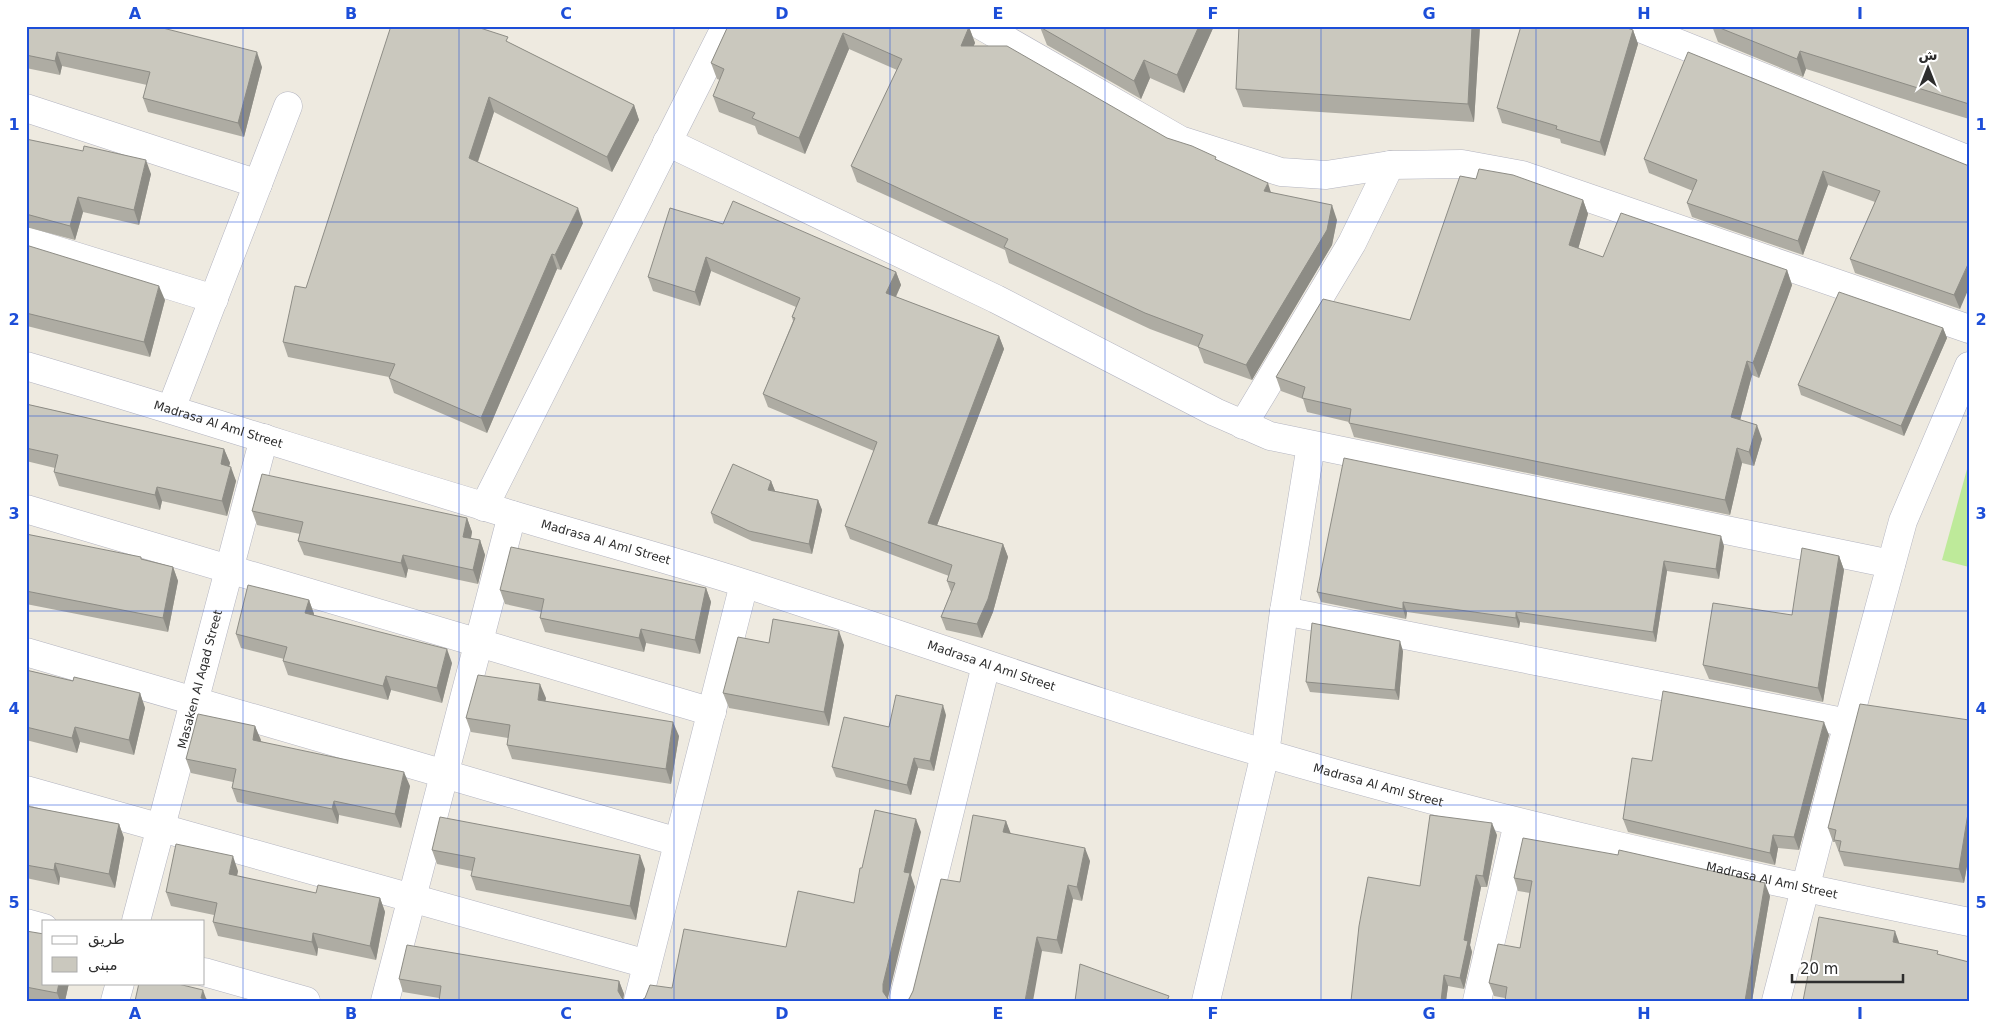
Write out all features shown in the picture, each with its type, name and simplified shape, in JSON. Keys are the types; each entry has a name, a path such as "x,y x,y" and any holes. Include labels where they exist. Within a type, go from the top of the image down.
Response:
{"street":[{"path":"484,507 726,26"},
{"path":"982,26 1023,38 1180,140 1281,172 1326,175 1390,166 1462,164 1522,175 1969,328"},
{"path":"1635,26 1969,160"},
{"path":"171,408 288,106"},
{"path":"26,108 258,184"},
{"path":"667,142 996,299 1215,412 1270,436 1891,564"},
{"path":"1243,424 1352,243 1390,166"},
{"path":"26,241 214,299"},
{"name":"Madrasa Al Aml Street","path":"26,366 171,408 484,507 744,584 1266,754 1518,823 1806,888 1969,922"},
{"path":"1776,1001 1848,723 1903,521 1969,366"},
{"name":"Masaken Al Aqad Street","path":"136,920 264,438"},
{"path":"1206,1001 1266,754 1284,611 1311,445"},
{"path":"26,509 712,712"},
{"path":"385,1001 512,515"},
{"path":"638,1001 744,584"},
{"path":"1284,611 1848,723"},
{"path":"26,652 678,842"},
{"path":"903,1001 986,664"},
{"path":"26,790 647,964"},
{"path":"1477,1001 1518,823"},
{"path":"26,923 42,927"},
{"path":"205,972 306,1001"},
{"path":"115,1001 120,984"}],"green space":[{"path":"1969,462 1969,567 1942,560"}],"building":[{"path":"26,26 155,26 257,52 238,123 143,98 150,72 57,52 55,61 26,55"},
{"path":"391,26 474,26 508,37 506,41 634,105 607,157 489,97 469,158 578,208 555,255 552,254 481,418 389,378 395,364 283,342 295,286 306,288"},
{"path":"728,26 967,26 969,27 961,46 1007,46 1167,138 1192,146 1216,157 1215,159 1268,183 1264,191 1332,205 1327,230 1246,365 1198,347 1203,335 1145,313 1004,247 1008,239 851,166 902,59 843,33 799,138 752,118 755,113 713,96 724,69 711,63"},
{"path":"1041,26 1199,26 1177,75 1144,60 1134,81"},
{"path":"1239,26 1472,26 1468,104 1236,89"},
{"path":"1521,26 1621,26 1633,30 1600,142 1556,129 1557,126 1497,108"},
{"path":"1715,26 1969,26 1969,104 1800,51 1797,59"},
{"path":"1688,52 1969,166 1969,262 1954,295 1850,259 1880,191 1823,171 1798,241 1687,203 1697,180 1644,159"},
{"path":"26,139 83,151 84,146 146,160 134,210 78,197 70,226 26,214"},
{"path":"1479,169 1513,175 1583,200 1569,245 1603,257 1621,213 1787,270 1753,363 1747,361 1731,417 1757,425 1749,452 1737,448 1725,500 1349,423 1351,409 1302,398 1305,387 1276,377 1323,299 1410,320 1460,176 1476,179"},
{"path":"733,201 896,272 886,293 999,336 928,523 1003,544 988,599 977,624 941,617 955,583 947,581 952,565 845,526 877,442 763,394 795,318 792,317 800,298 706,257 695,292 648,277 670,208 723,224"},
{"path":"26,245 159,286 144,342 26,313"},
{"path":"1839,292 1943,328 1901,426 1798,385"},
{"path":"26,404 224,449 221,464 231,467 222,501 157,487 155,495 54,472 58,455 26,448"},
{"path":"1344,458 1721,536 1716,569 1664,561 1653,632 1516,612 1516,618 1403,602 1403,609 1317,592"},
{"path":"733,464 771,481 768,490 818,500 809,544 749,531 711,513"},
{"path":"262,474 467,518 463,537 480,540 473,570 403,555 401,563 298,541 303,522 252,511"},
{"path":"26,534 141,557 141,559 173,567 163,618 26,591"},
{"path":"511,547 706,588 695,640 641,629 639,638 540,618 544,599 500,590"},
{"path":"1802,548 1839,556 1818,688 1703,665 1713,603 1792,615"},
{"path":"248,585 309,600 305,613 447,649 437,688 386,676 383,686 283,661 287,647 236,634"},
{"path":"773,619 839,631 824,712 723,693 738,637 769,643"},
{"path":"1312,623 1400,641 1395,690 1306,682"},
{"path":"26,670 73,681 74,677 140,693 129,740 75,727 72,738 26,727"},
{"path":"478,675 540,684 538,700 673,722 666,769 507,745 510,725 466,718"},
{"path":"1663,691 1824,722 1794,837 1773,835 1770,853 1623,819 1632,758 1652,761"},
{"path":"896,695 943,705 930,761 914,758 907,785 832,767 844,717 889,727"},
{"path":"1860,704 1969,720 1969,807 1959,869 1839,851 1841,841 1834,840 1836,830 1828,828"},
{"path":"198,714 255,726 253,740 404,772 395,814 334,801 332,809 232,788 236,769 186,759"},
{"path":"26,806 119,824 109,874 55,863 54,870 26,865"},
{"path":"875,810 916,819 904,872 910,873 883,984 883,992 891,1001 640,1001 645,998 650,985 672,988 684,929 786,947 798,891 854,903 860,868 862,868"},
{"path":"973,815 1006,821 1003,832 1085,848 1077,887 1068,885 1057,940 1037,937 1025,1001 905,1001 909,999 913,991 941,879 960,882"},
{"path":"1430,815 1492,823 1483,876 1476,875 1464,940 1468,941 1460,978 1444,975 1441,1001 1351,1001 1359,926 1368,877 1420,886"},
{"path":"440,817 640,855 630,906 471,876 475,858 432,850"},
{"path":"1523,838 1618,855 1619,850 1765,883 1745,1001 1505,1001 1507,987 1489,983 1498,944 1520,948 1532,881 1514,878"},
{"path":"176,844 233,856 229,874 316,893 318,885 380,898 370,946 313,933 312,942 213,922 217,903 166,892"},
{"path":"1819,917 1895,931 1893,942 1938,951 1937,954 1969,962 1969,1001 1803,1001"},
{"path":"26,931 42,934 42,984 59,984 57,993 26,987"},
{"path":"407,945 619,981 618,991 626,1001 439,1001 441,986 399,979"},
{"path":"1080,964 1169,996 1167,1001 1075,1001"},
{"path":"139,984 178,984 203,990 201,998 214,1001 135,1001"}]}
